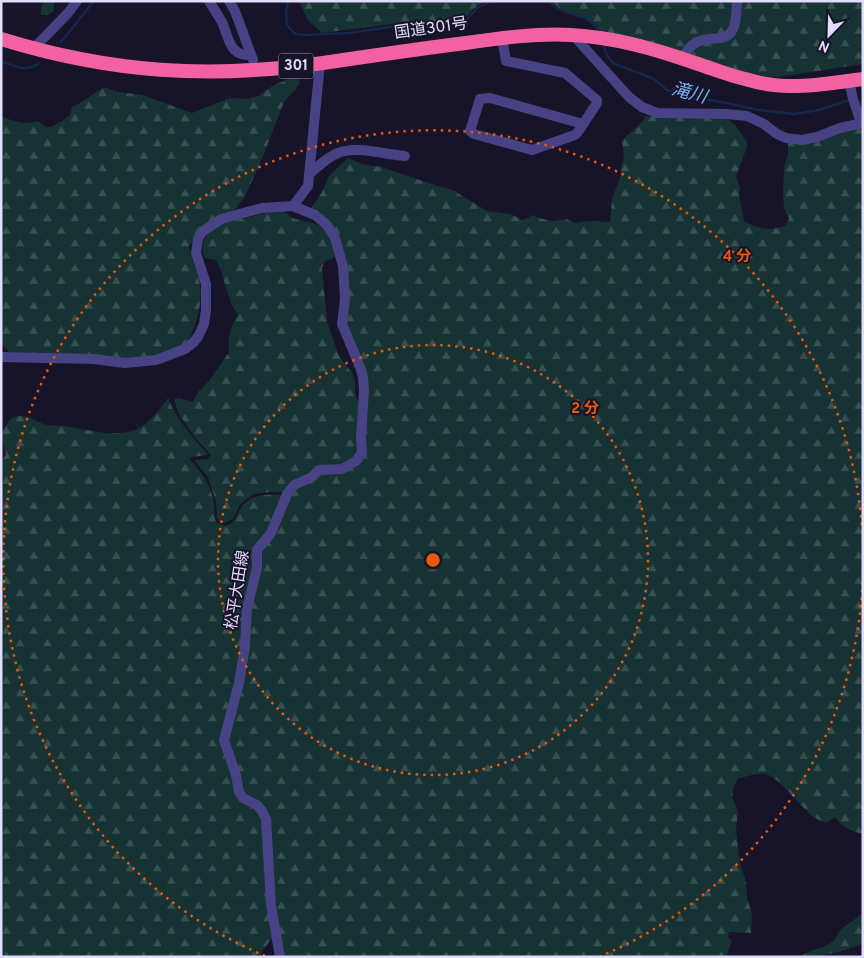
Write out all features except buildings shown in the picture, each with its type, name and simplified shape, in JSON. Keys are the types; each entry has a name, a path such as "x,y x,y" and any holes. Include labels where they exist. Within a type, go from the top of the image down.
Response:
{"highway":[{"name":"国道301号","path":"1,39 33,49 92,62 163,70 226,72 320,63 502,38 551,34 573,35 610,39 650,48 744,79 788,86 856,80"}],"street":[{"path":"33,49 77,1"},
{"path":"209,1 222,23 231,47 243,56 252,55"},
{"path":"229,1 235,11 257,70"},
{"path":"683,59 687,49 694,43 703,39 717,39 728,36 735,22 737,1"},
{"path":"573,35 629,97 642,107 657,113 748,116 786,138 802,140 817,138 860,119 852,98 856,80"},
{"path":"502,38 506,61 565,73 597,102 583,124 575,135 532,150 474,134 470,131 480,99 484,98 490,98 583,124"},
{"path":"1,357 94,359 125,363 156,360 185,349 194,342 204,324 206,310 206,284 196,253 198,239 202,232 221,218 262,208 293,206 308,186 320,63"},
{"path":"309,174 332,155 340,152 362,150 405,156"},
{"name":"松平大田線","path":"280,957 271,904 266,819 257,805 241,796 224,740 239,683 245,646 247,608 257,568 257,550 271,533 287,494 292,487 312,477 319,470 342,469 360,457 362,452 364,391 360,367 342,324 345,299 343,266 335,238 327,225 315,215 293,206"}],"green space":[{"path":"44,1 54,1 54,11 47,15 41,15 41,8"},
{"path":"299,1 486,1 473,9 457,24 445,27 429,25 412,29 392,24 322,33 307,19"},
{"path":"553,1 735,1 730,29 681,52 599,31 598,26 593,22 561,9"},
{"path":"740,1 863,1 863,64 779,77 758,76 690,55 692,47 725,39"},
{"path":"294,77 300,81 299,85 284,102 262,159 245,196 232,214 202,229 189,246 198,276 200,306 196,323 186,346 139,360 11,355 1,343 1,116 19,122 38,121 46,127 51,127 70,115 72,107 104,87 118,92 143,95 192,113 230,98 248,99 258,96 274,85"},
{"path":"692,115 726,118 736,126 747,142 747,147 736,176 740,187 739,195 744,221 764,228 785,226 789,219 784,208 783,192 784,167 788,155 788,143 819,140 854,129 863,129 863,834 847,828 835,817 826,823 814,817 782,785 770,776 758,774 738,778 732,797 738,812 736,830 740,864 746,881 747,899 752,913 751,933 729,932 728,937 732,941 726,957 282,957 267,818 246,798 226,740 258,555 289,494 314,477 358,462 366,384 346,329 343,256 310,210 322,192 329,176 348,158 362,164 381,167 453,190 487,211 510,214 523,220 533,215 552,221 566,219 575,223 589,221 610,222 612,199 620,178 624,158 622,141 646,116 666,118"},
{"path":"275,210 282,211 293,218 321,226 325,229 334,247 333,258 325,261 322,268 327,322 339,356 353,374 355,393 360,408 360,452 342,466 319,469 286,492 254,494 240,505 233,519 224,523 219,521 217,517 216,501 208,477 194,460 207,459 211,455 192,434 178,412 174,399 179,398 193,402 198,392 209,381 229,352 230,333 238,315 231,302 216,260 205,258 203,252 204,241 210,231 225,221"},
{"path":"168,398 181,421 208,455 192,457 190,459 209,487 213,498 216,522 225,526 230,524 243,505 255,497 285,495 258,546 244,646 223,740 236,785 263,814 274,936 260,957 1,957 1,461 6,455 3,444 5,426 12,418 21,416 48,425 68,426 109,433 124,433 143,426 157,413"},
{"path":"863,912 863,943 832,953 801,957 831,943 841,929"}],"waterway":[{"name":"滝川","path":"61,42 94,1"},
{"name":"滝川","path":"288,1 287,25 295,34 304,35 350,33 396,26 408,30 429,27 442,29 458,25 467,19 477,8 491,1"},
{"name":"滝川","path":"550,1 561,10 589,21 595,25 599,32"},
{"name":"滝川","path":"602,42 607,55 613,63 654,79 667,90 684,96 759,110 794,114 819,110 849,100"},
{"name":"滝川","path":"1,61 25,68 30,68 39,63"}]}
